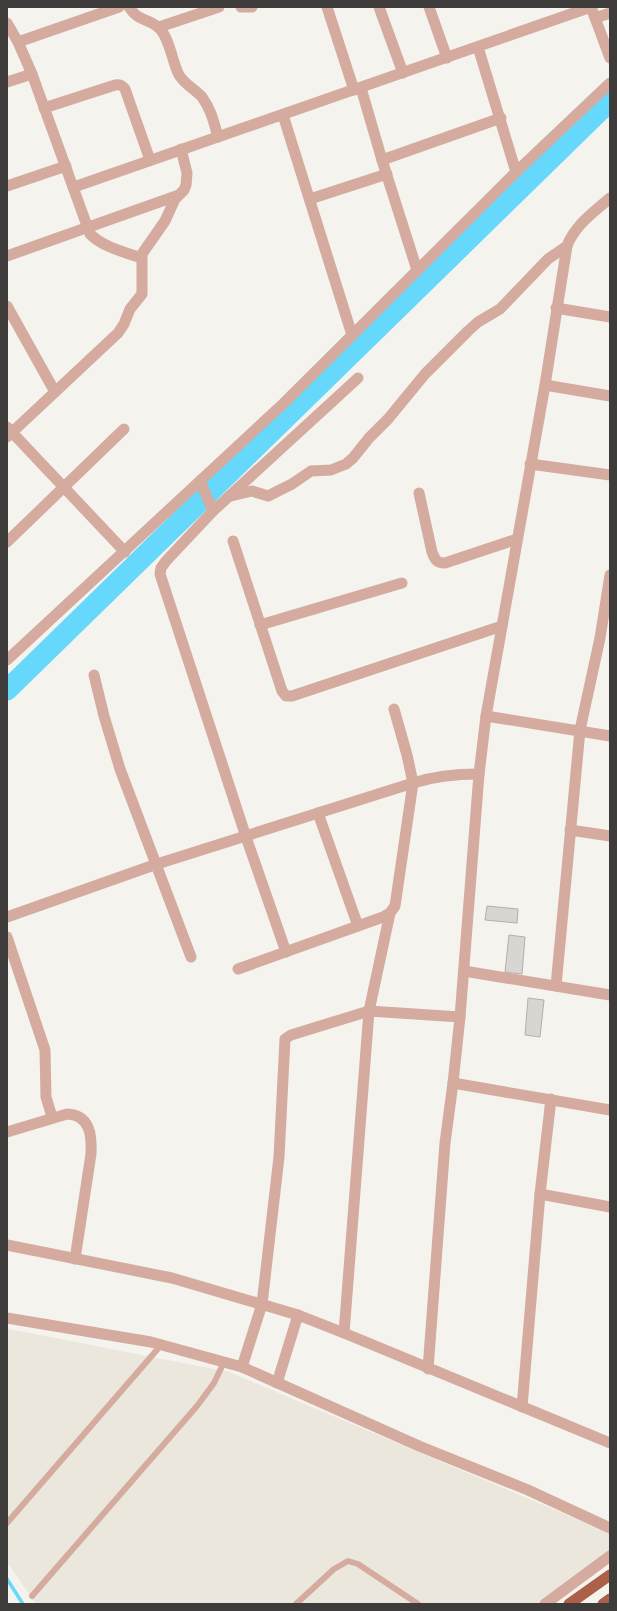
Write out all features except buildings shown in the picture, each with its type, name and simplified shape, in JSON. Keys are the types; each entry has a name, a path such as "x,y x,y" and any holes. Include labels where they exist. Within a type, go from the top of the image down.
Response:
{"highway":[{"path":"569,1604 610,1575"},
{"path":"604,1604 610,1599"}],"street":[{"path":"18,42 119,7"},
{"path":"129,7 132,13 139,18 159,27 165,37 178,74 184,82 201,96 208,106 218,137"},
{"path":"159,27 219,7"},
{"path":"241,7 252,7"},
{"path":"326,7 358,89 387,174 417,270"},
{"path":"379,7 403,73"},
{"path":"429,7 447,58"},
{"path":"74,187 478,47 592,11 610,12"},
{"path":"592,11 610,58"},
{"path":"7,23 18,42 32,74 74,187 86,227 95,238 141,258"},
{"path":"478,47 501,118 516,172"},
{"path":"7,82 32,74"},
{"path":"7,660 202,484 516,172 610,83"},
{"path":"44,108 118,84 125,90 150,160"},
{"path":"283,115 352,335"},
{"path":"382,160 501,118"},
{"path":"125,552 9,432 55,392 118,333 124,324 130,309 142,294 141,258 144,249 164,221 172,204 184,190 188,179 181,149"},
{"path":"7,186 66,166"},
{"path":"310,199 387,174"},
{"path":"7,256 179,195"},
{"path":"428,1369 445,1143 460,1017 479,774 486,716 545,385 567,246 571,235 580,224 610,198"},
{"path":"229,497 252,492 268,496 292,484 311,471 331,470 346,464 393,414 425,374 468,331 478,322 500,309 548,259 567,246"},
{"path":"7,306 10,318 55,392"},
{"path":"556,308 610,317"},
{"path":"286,952 246,837 160,574 161,568 166,561 211,509 229,497 358,378"},
{"path":"545,385 610,396"},
{"path":"7,542 124,429"},
{"path":"530,464 610,474"},
{"path":"202,484 211,509"},
{"path":"419,493 432,552 436,560 440,563 445,564 517,539"},
{"path":"233,541 282,692 286,696 292,696 502,626"},
{"path":"556,986 580,730 605,639 610,575"},
{"path":"260,625 402,583"},
{"path":"94,675 104,716 120,769 191,957"},
{"path":"344,1333 369,1011 390,913 395,906 413,783 394,709"},
{"path":"486,716 610,736"},
{"path":"7,917 157,864 413,783 452,774 479,774"},
{"path":"318,813 358,926"},
{"path":"570,830 610,836"},
{"path":"238,969 390,913"},
{"path":"7,937 44,1046 46,1062 46,1097 52,1117"},
{"path":"464,971 610,995"},
{"path":"242,1367 262,1304 279,1158 283,1043 287,1037 291,1035 369,1011 460,1017"},
{"path":"453,1083 610,1110"},
{"path":"522,1407 540,1194 551,1099"},
{"path":"7,1132 52,1117 67,1114 74,1114 86,1124 90,1130 90,1154 75,1259"},
{"path":"540,1194 610,1207"},
{"path":"7,1245 172,1278 298,1315 610,1443"},
{"path":"277,1383 298,1315"},
{"path":"7,1318 162,1344 242,1367 419,1446 528,1490 610,1528"},
{"path":"545,1604 610,1556"}],"lane":[{"path":"7,1523 162,1344"},
{"path":"32,1596 197,1406 214,1383 224,1362"},
{"path":"296,1604 334,1569 348,1561 358,1564 418,1604"}],"shaded area":[{"path":"9,1329 229,1372 610,1533 610,1551 538,1604 36,1604 7,1562 7,1331"}],"waterway":[{"path":"7,690 610,101"},
{"path":"7,1579 23,1604"}]}
